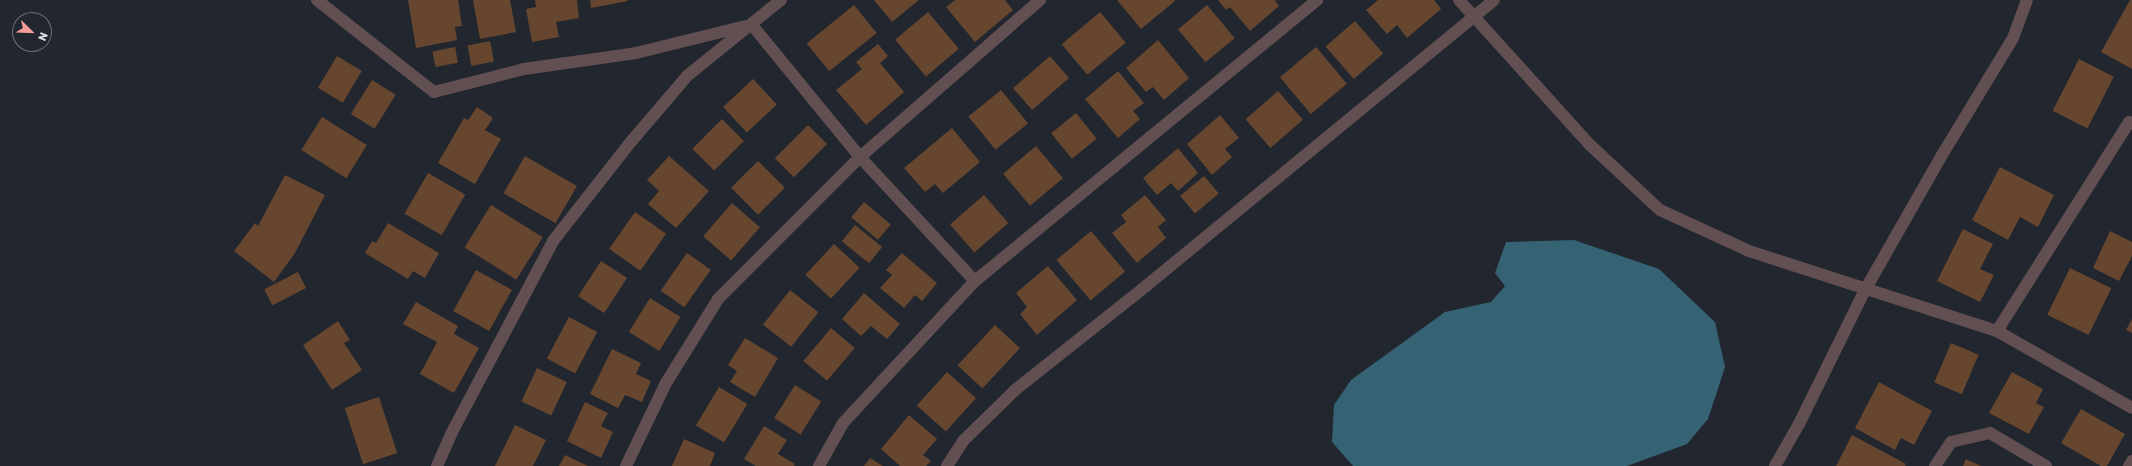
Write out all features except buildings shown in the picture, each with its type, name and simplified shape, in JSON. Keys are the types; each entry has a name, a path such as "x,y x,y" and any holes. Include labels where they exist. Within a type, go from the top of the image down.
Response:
{"street":[{"path":"317,0 434,92 524,69 636,53 752,25"},
{"path":"437,466 451,434 554,241 629,144 687,76 752,25 781,0"},
{"path":"626,466 666,382 718,299 860,157 1040,0"},
{"path":"819,466 843,423 975,281 1317,0"},
{"path":"1459,0 1588,144 1660,210 1749,252 1997,331 2132,408"},
{"path":"946,466 963,442 1015,390 1146,286 1494,0"},
{"path":"1775,466 1799,424 1865,290 1942,155 2013,38 2027,0"},
{"path":"752,25 860,157 975,281"},
{"path":"1997,331 2129,122 2132,123"},
{"path":"1935,466 1951,442 1990,433 2046,466"},
{"path":"2130,466 2132,461"}],"water":[{"path":"1574,240 1659,269 1715,322 1725,367 1708,419 1687,444 1627,466 1353,466 1332,442 1334,405 1351,380 1445,312 1491,302 1505,286 1495,273 1506,242"}]}
